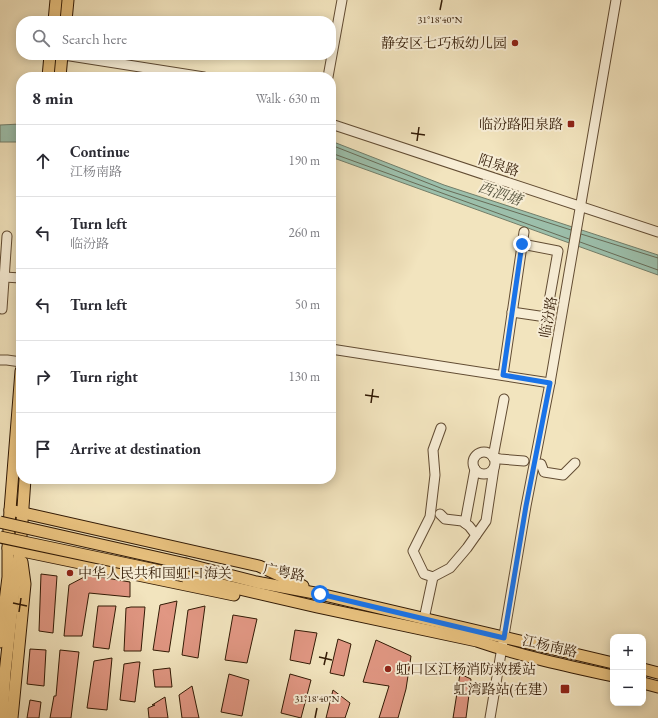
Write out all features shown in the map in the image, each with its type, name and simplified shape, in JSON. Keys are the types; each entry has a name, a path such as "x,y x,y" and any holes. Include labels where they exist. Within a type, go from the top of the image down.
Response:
{"main road":[{"path":"54,16 56,0"},
{"path":"66,16 68,0"},
{"path":"48,72 50,60"},
{"path":"61,72 62,60"},
{"path":"0,642 8,577 10,510 16,434"},
{"path":"2,718 5,673 20,550 25,484"},
{"name":"广粤路","path":"10,510 259,566 320,594"},
{"name":"广粤路","path":"0,522 186,564 256,582 320,594"},
{"name":"广粤路","path":"0,537 184,576 317,607"},
{"path":"8,548 277,604 317,607"},
{"path":"0,591 8,548"},
{"path":"12,718 25,584 20,550"},
{"name":"江杨南路","path":"320,594 610,662"},
{"name":"江杨南路","path":"317,607 477,641 502,650 610,675"},
{"path":"646,671 658,673"},
{"path":"646,684 658,687"}],"street":[{"path":"336,33 342,0"},
{"name":"临汾路","path":"490,718 616,0"},
{"path":"95,60 172,72"},
{"path":"329,72 331,60"},
{"name":"阳泉路","path":"336,126 580,209 658,232"},
{"path":"503,375 524,232"},
{"path":"2,309 2,277 7,236"},
{"path":"512,312 545,321 558,251 522,244"},
{"path":"2,277 16,278"},
{"path":"336,350 550,383"},
{"path":"0,360 16,361"},
{"path":"442,428 433,450 435,475 430,517 413,551 424,574 433,577 450,568 467,548 486,521 495,464 493,457 504,399"},
{"path":"466,523 475,469 473,463 475,456 480,453 487,453 493,457 524,461"},
{"path":"541,464 544,472 563,475 575,463"},
{"path":"475,469 478,472 485,474 489,473 494,468"},
{"path":"440,514 445,519 462,521 466,523 476,535"},
{"path":"424,619 433,577"}],"water":[{"path":"16,124 16,142 0,142 0,125"},
{"path":"336,143 444,185 658,255 658,275 336,159"}],"building":[{"path":"41,574 57,576 53,633 39,631"},
{"path":"88,575 130,582 130,597 89,593 82,636 64,636 69,585"},
{"path":"177,601 169,652 153,650 160,605"},
{"path":"98,606 116,606 109,649 93,647"},
{"path":"205,606 198,658 182,655 188,610"},
{"path":"145,607 141,651 124,651 126,608"},
{"path":"233,615 257,619 247,663 225,660"},
{"path":"295,630 317,633 310,664 290,660"},
{"path":"338,639 351,644 344,676 330,673"},
{"name":"虹口区江杨消防救援站","path":"376,640 411,656 406,689 398,718 379,718 389,686 363,682"},
{"path":"30,649 46,650 44,686 27,684"},
{"path":"60,650 79,652 71,718 50,718 54,696 56,696"},
{"path":"112,658 107,710 87,708 94,661"},
{"path":"140,662 135,702 120,700 124,664"},
{"path":"170,668 172,687 155,687 153,670"},
{"path":"229,674 249,680 242,716 221,712"},
{"path":"290,674 311,680 301,718 281,713"},
{"path":"460,674 471,679 466,718 453,718"},
{"path":"192,686 199,718 182,718 179,695"},
{"path":"333,690 350,703 345,718 326,718"},
{"path":"165,697 168,718 149,718 148,708 155,705 152,705"},
{"path":"30,700 41,702 39,718 27,718"}],"place":[{"name":"静安区七巧板幼儿园","path":"515,43"},
{"name":"临汾路阳泉路","path":"571,124"},
{"name":"中华人民共和国虹口海关","path":"70,573"},
{"name":"虹口区江杨消防救援站","path":"388,669"},
{"name":"虹湾路站(在建）","path":"565,689"}],"route":[{"path":"320,594 504,638 526,506 550,383 503,375 522,244"}],"water label":[{"name":"西泗塘","path":"500,193"}]}
